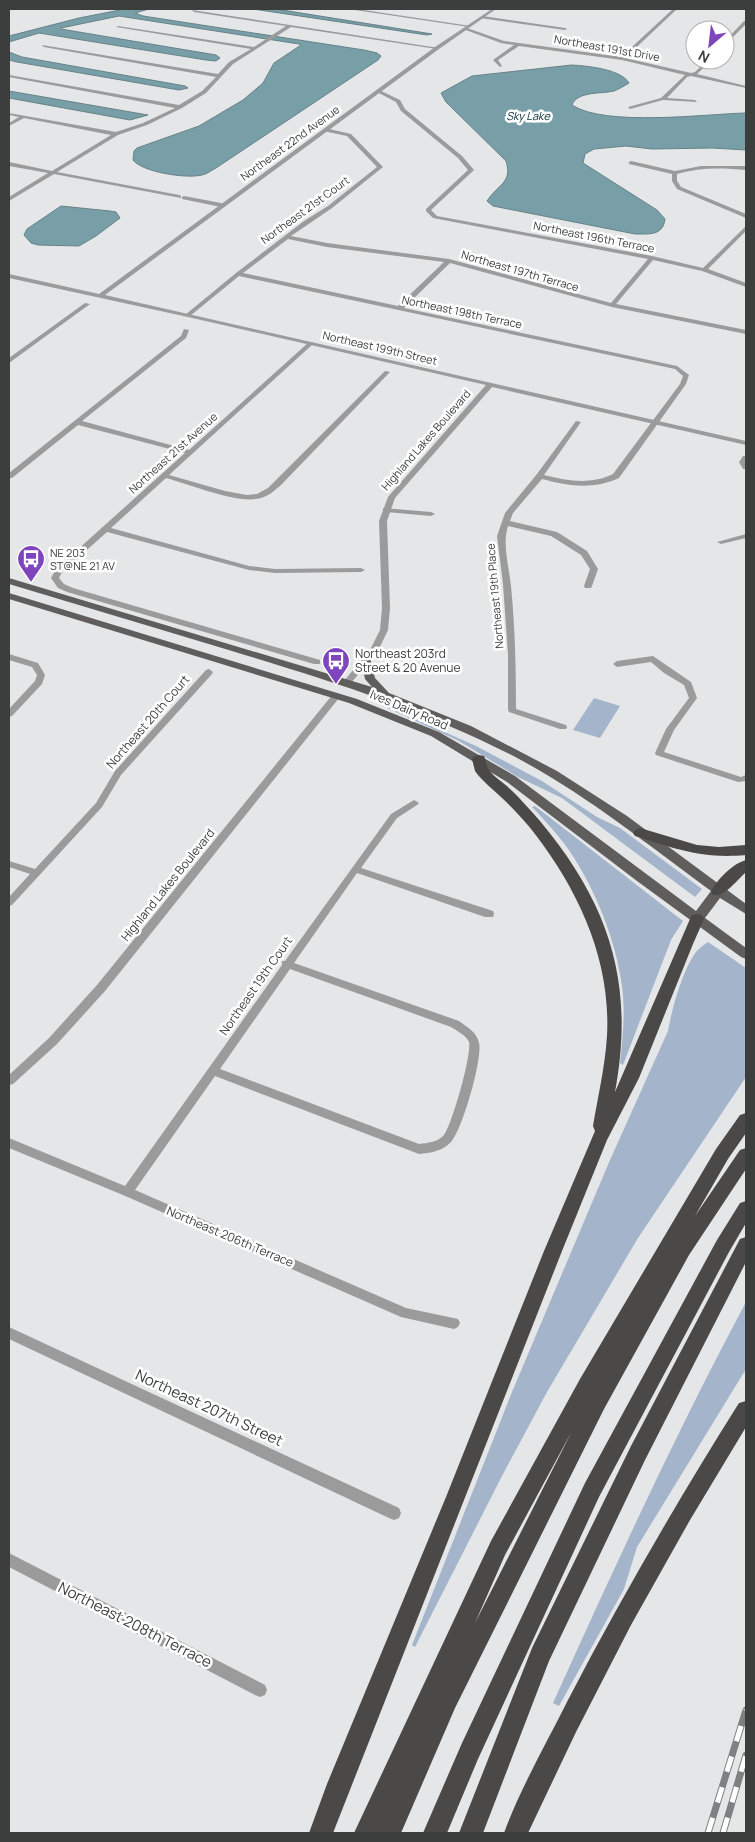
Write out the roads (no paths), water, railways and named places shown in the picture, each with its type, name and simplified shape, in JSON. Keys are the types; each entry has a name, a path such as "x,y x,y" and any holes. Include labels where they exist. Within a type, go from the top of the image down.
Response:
{"highway":[{"path":"479,759 482,771 538,826 564,861 588,904 601,939 613,990 615,1025 599,1140"},
{"path":"640,833 697,850 719,852 746,850"},
{"path":"718,891 728,879 746,866"},
{"path":"321,1833 453,1507 512,1352 599,1140 631,1078 684,944 697,918"},
{"path":"366,1833 498,1548 587,1385 722,1154 746,1120"},
{"path":"390,1833 447,1700 597,1403 683,1249 746,1155"},
{"path":"435,1833 470,1751 592,1490 723,1246 746,1208"},
{"path":"471,1833 540,1656 638,1453 746,1245"},
{"path":"516,1833 581,1697 636,1594 688,1504 746,1410"}],"main road":[{"name":"Ives Dairy Road","path":"9,581 347,682 386,695 469,730 530,761 581,791 746,910"},
{"name":"Ives Dairy Road","path":"9,596 336,696 373,708 419,727 511,778 746,954"},
{"path":"366,659 370,679 386,695"},
{"path":"336,696 347,682"},
{"path":"697,918 718,891"}],"street":[{"name":"Northeast 191st Drive","path":"350,9 467,27 489,38 622,59 746,87"},
{"name":"Northeast 22nd Avenue","path":"100,296 221,205 437,48 494,9"},
{"path":"622,59 675,9"},
{"path":"194,11 437,48"},
{"path":"482,17 565,29"},
{"path":"735,34 746,22"},
{"path":"9,198 116,134 145,124 204,92 231,63 290,26"},
{"path":"118,27 255,48"},
{"path":"500,66 496,60 518,44"},
{"path":"44,46 220,76"},
{"path":"663,98 685,76 697,73 700,70"},
{"path":"9,76 180,106"},
{"name":"Northeast 196th Terrace","path":"379,92 398,101 403,110 460,157 471,170 428,210 435,216 652,258 704,270 746,285"},
{"path":"630,108 663,98 696,101"},
{"path":"9,114 116,134"},
{"path":"9,125 23,117"},
{"name":"Northeast 21st Court","path":"188,315 238,274 380,167 349,135 324,130"},
{"path":"631,163 675,173 688,168 708,166 746,168"},
{"path":"9,164 221,205"},
{"path":"675,173 675,184 679,188 746,216"},
{"path":"704,270 746,228"},
{"name":"Northeast 197th Terrace","path":"287,237 318,244 403,254 449,262 508,275 586,299 746,332"},
{"path":"612,305 652,258"},
{"path":"399,309 449,262"},
{"name":"Northeast 198th Terrace","path":"238,274 677,368 686,375 683,384 656,422"},
{"name":"Northeast 199th Street","path":"9,276 188,315 746,444"},
{"path":"9,362 87,304"},
{"path":"9,476 184,338 186,330 77,416 76,422"},
{"name":"Northeast 21st Avenue","path":"311,344 105,529 55,578 56,582 70,590 317,662"},
{"path":"165,476 241,496 256,497 266,493 387,372"},
{"name":"Highland Lakes Boulevard","path":"347,682 380,641 384,630 386,608 383,521 392,497 490,385"},
{"path":"76,422 190,452"},
{"name":"Northeast 19th Place","path":"563,726 512,710 512,654 507,584 501,536 510,514 540,476 578,422"},
{"path":"540,476 586,485 610,480 616,476 656,422"},
{"path":"746,458 743,462 746,467"},
{"path":"386,510 431,514"},
{"path":"506,523 554,534 584,553 594,570 588,586"},
{"path":"105,529 250,568 275,570 360,570"},
{"path":"721,542 746,536"},
{"path":"9,657 35,665 41,674 39,682 9,714"},
{"path":"617,664 653,659 667,671 688,684 693,698 670,729 659,753 741,780 746,778"},
{"name":"Northeast 20th Court","path":"9,903 99,805 118,773 209,672"},
{"name":"Highland Lakes Boulevard","path":"11,1076 53,1041 101,988 336,696"},
{"name":"Northeast 19th Court","path":"127,1192 355,868 394,816 414,803"},
{"path":"9,864 36,873"},
{"path":"355,868 489,914"},
{"path":"212,1070 419,1149 436,1147 450,1137 469,1083 475,1045 470,1035 455,1024 286,964"},
{"name":"Northeast 206th Terrace","path":"9,1143 127,1192 405,1313 454,1323"},
{"name":"Northeast 207th Street","path":"9,1333 394,1513"},
{"name":"Northeast 208th Terrace","path":"9,1560 260,1690"}],"water":[{"path":"125,9 149,9 135,13 143,16 364,50 381,56 378,60 208,173 186,176 165,173 145,168 138,164 133,160 134,151 137,148 199,126 243,100 263,83 274,63 301,45 119,16 61,29 216,55 220,58 216,61 206,60 39,33 9,42 9,36 79,18"},
{"path":"253,9 276,9 432,34 427,35"},
{"path":"9,52 22,57 188,88 179,90 17,62 9,60"},
{"name":"Sky Lake","path":"572,65 595,67 611,71 625,78 629,83 614,91 584,95 579,97 572,105 587,112 607,116 656,118 746,113 746,150 712,148 652,149 626,146 594,149 585,154 583,163 657,210 665,219 661,229 654,233 635,234 493,206 487,201 506,179 508,168 506,161 446,102 441,93 472,76"},
{"path":"9,91 148,115 130,120 9,98"},
{"path":"61,206 116,212 120,218 79,246 38,245 31,243 24,235 27,229"}],"railway":[{"path":"708,1833 746,1710"},
{"path":"723,1833 746,1755"}],"place":[{"name":"NE 203 ST@NE 21 AV","path":"31,583"},
{"name":"Northeast 203rd Street & 20 Avenue","path":"336,685"}]}
